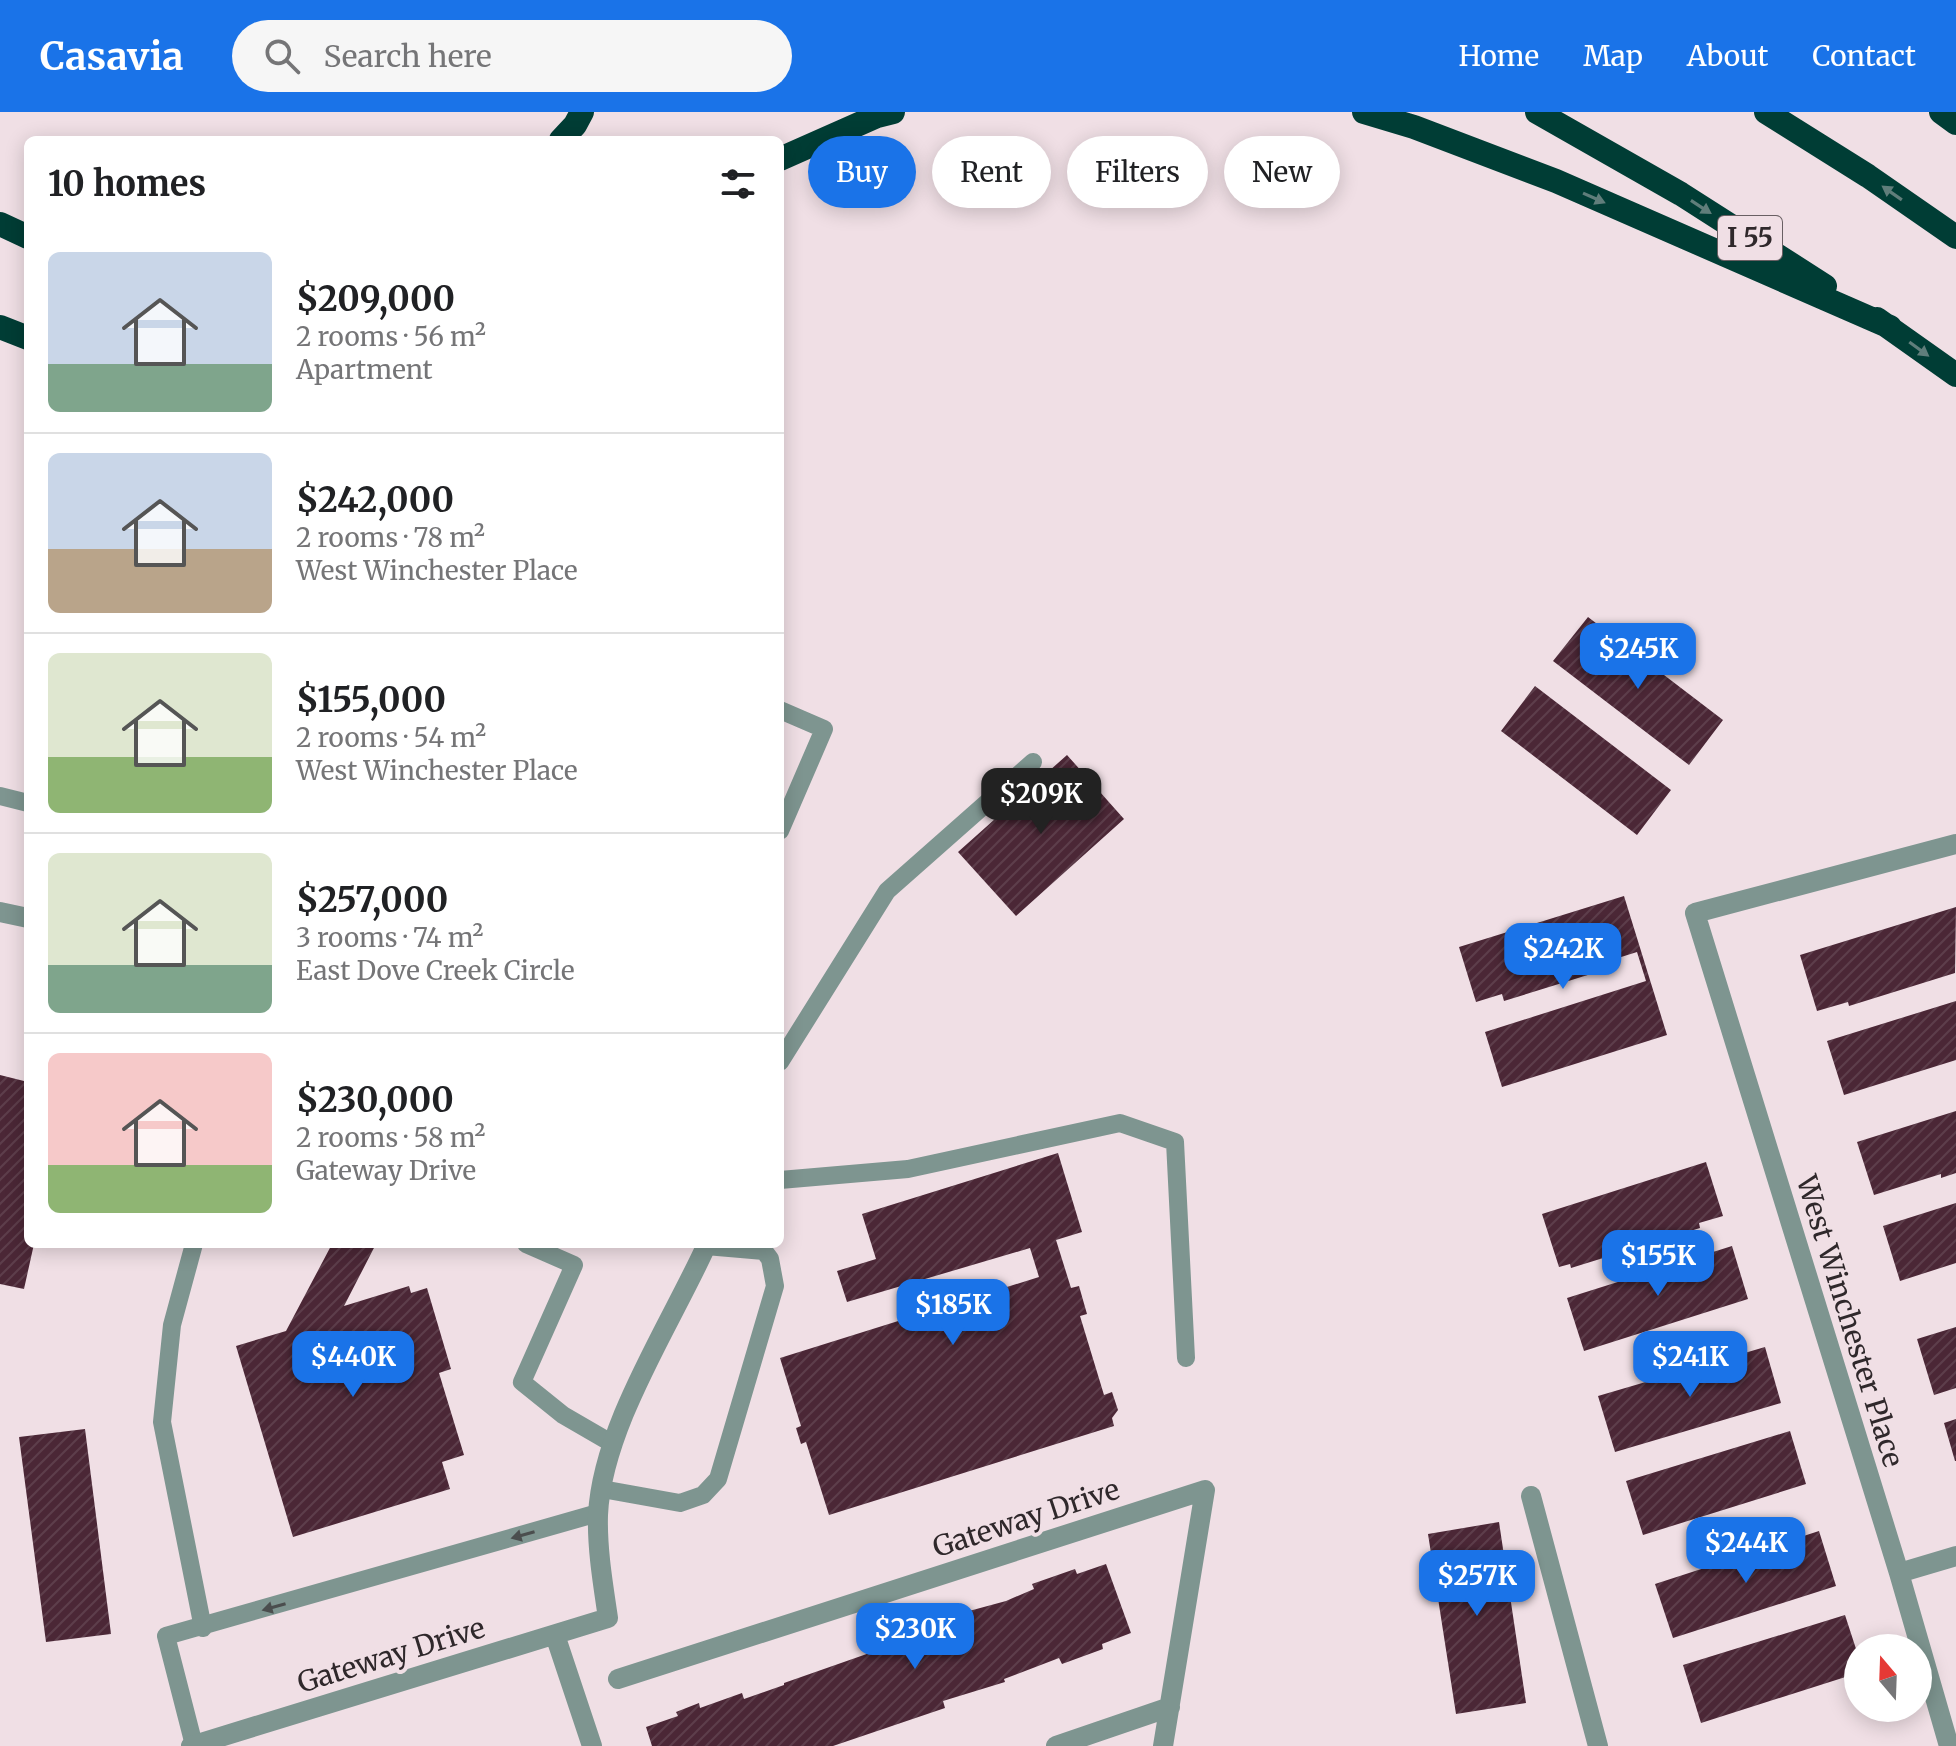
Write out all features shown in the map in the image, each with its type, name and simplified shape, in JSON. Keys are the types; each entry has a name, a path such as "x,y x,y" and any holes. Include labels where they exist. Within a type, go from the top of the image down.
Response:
{"highway":[{"path":"565,136 582,112"},
{"path":"784,157 877,116 893,112"},
{"path":"1364,112 1414,127 1556,181 1890,327"},
{"name":"I 55","path":"1537,112 1681,194 1890,327 1956,375"},
{"path":"1766,112 1868,176 1956,237"},
{"path":"1941,112 1956,123"},
{"path":"0,224 24,235"},
{"path":"0,327 24,336"}],"street":[{"name":"West Winchester Place","path":"1949,1746 1899,1573 1695,913 1956,844"},
{"path":"0,912 24,917"},
{"path":"598,1513 613,1444 628,1405 705,1248"},
{"name":"Gateway Drive","path":"618,1679 1205,1490 1163,1746"},
{"path":"1531,1496 1598,1746"},
{"name":"Gateway Drive","path":"192,1746 608,1618 599,1550 598,1513"},
{"path":"1899,1573 1956,1556"},
{"path":"555,1635 592,1746"},
{"path":"1056,1746 1170,1707"}],"lane":[{"path":"784,712 824,729 784,822"},
{"path":"784,1056 887,891 1033,762"},
{"path":"0,796 24,802"},
{"path":"784,1180 908,1169 1120,1123 1175,1142 1186,1358"},
{"path":"193,1248 172,1325 162,1422 203,1628"},
{"path":"535,1248 574,1265 522,1382 563,1415 613,1444"},
{"path":"602,1489 680,1503 703,1495 718,1479 775,1286 770,1259 764,1251 735,1248"},
{"path":"192,1746 166,1636 203,1628 598,1513"}],"building":[{"path":"1588,617 1723,720 1689,765 1553,661"},
{"path":"1535,686 1671,790 1637,835 1501,731"},
{"path":"1067,755 1124,819 1016,916 958,852"},
{"path":"1624,896 1667,1035 1502,1087 1485,1032 1646,981 1637,952 1618,958 1620,965 1504,1001 1502,994 1476,1002 1459,947"},
{"path":"1956,907 1955,973 1849,1006 1848,1002 1817,1011 1800,955"},
{"path":"1956,1001 1956,1060 1844,1095 1827,1041"},
{"path":"0,1075 24,1081 24,1248 33,1248 24,1289 0,1284"},
{"path":"1956,1111 1956,1173 1941,1178 1941,1174 1874,1195 1857,1142"},
{"path":"1058,1153 1082,1232 1056,1240 1071,1288 1079,1286 1087,1314 1080,1316 1104,1395 1112,1392 1118,1410 1112,1418 1114,1426 829,1515 806,1442 801,1444 796,1428 801,1426 780,1358 1039,1277 1030,1248 847,1302 837,1271 876,1259 862,1214"},
{"path":"1706,1162 1723,1216 1699,1223 1700,1228 1571,1268 1570,1264 1559,1267 1542,1214"},
{"path":"1956,1203 1956,1263 1900,1281 1883,1226"},
{"path":"1732,1246 1748,1299 1584,1351 1567,1298"},
{"path":"330,1248 374,1248 344,1306 409,1286 411,1293 427,1288 451,1369 439,1373 464,1455 442,1462 450,1489 293,1537 236,1346 286,1331"},
{"path":"1956,1327 1956,1388 1934,1395 1917,1339"},
{"path":"1765,1347 1781,1403 1615,1452 1598,1396"},
{"path":"1956,1419 1956,1461 1955,1461 1944,1423"},
{"path":"85,1429 111,1634 46,1642 19,1437"},
{"path":"1790,1431 1806,1484 1643,1535 1626,1481"},
{"path":"1499,1522 1526,1703 1456,1714 1428,1534"},
{"path":"1819,1531 1836,1586 1673,1638 1655,1584"},
{"path":"1106,1564 1131,1633 1102,1644 1103,1649 1062,1664 1059,1658 1004,1679 1005,1682 943,1701 945,1708 833,1746 652,1746 646,1727 678,1716 676,1712 699,1703 700,1708 742,1693 744,1699 918,1636 917,1631 958,1614 1006,1601 1034,1589 1032,1584 1075,1569 1077,1574"},
{"path":"1845,1615 1851,1634 1844,1634 1844,1677 1701,1723 1683,1665"}]}
